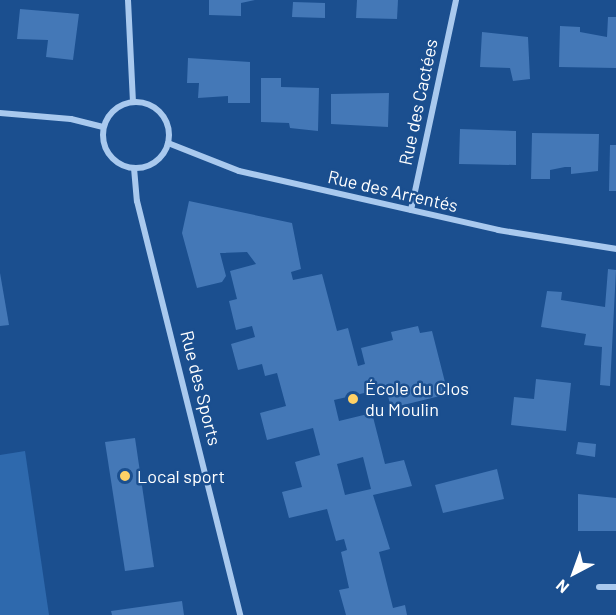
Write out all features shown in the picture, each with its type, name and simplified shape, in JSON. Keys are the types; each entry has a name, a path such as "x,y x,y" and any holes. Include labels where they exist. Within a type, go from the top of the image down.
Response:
{"street":[{"path":"128,0 133,101"},
{"name":"Rue des Cactées","path":"411,210 456,0"},
{"path":"133,101 149,104 163,116 168,127 168,143 156,161 134,168 111,157 103,141 103,128 116,108 133,101"},
{"path":"0,113 71,120 103,128"},
{"name":"Rue des Arrentés","path":"168,143 239,171 561,242 616,249"},
{"name":"Rue des Sports","path":"134,168 137,201 240,615"},
{"path":"599,587 616,587"}],"shaded area":[{"path":"25,451 49,615 0,615 0,455"}],"building":[{"path":"209,0 255,0 241,3 241,16 209,15"},
{"path":"357,0 398,0 397,19 356,18"},
{"path":"293,2 325,3 325,18 292,17"},
{"path":"20,9 79,14 73,60 46,57 48,40 17,39"},
{"path":"608,17 616,17 616,68 559,67 560,26 580,27 580,32 607,37"},
{"path":"482,32 528,37 530,79 513,81 510,68 480,67"},
{"path":"188,58 250,62 250,103 228,103 228,96 198,98 199,83 187,83"},
{"path":"261,78 281,78 281,87 319,88 318,131 290,128 289,123 261,122"},
{"path":"389,93 388,127 331,124 331,94"},
{"path":"460,129 516,131 516,165 459,164"},
{"path":"532,133 599,134 598,171 571,174 571,167 565,167 550,170 550,179 531,179"},
{"path":"610,145 616,145 616,191 609,191"},
{"path":"189,201 292,223 301,269 291,272 293,280 322,274 337,331 348,328 358,366 365,364 361,348 393,340 391,332 418,326 420,333 432,331 448,394 391,408 386,388 334,400 339,421 372,413 385,464 404,460 412,486 373,495 390,549 379,552 393,608 405,605 407,615 346,615 339,590 349,588 341,552 347,550 344,539 336,541 327,509 289,518 282,492 302,487 295,462 320,455 313,428 267,440 260,413 286,406 277,373 265,376 262,364 238,370 231,344 255,337 252,326 236,330 229,301 237,299 230,271 256,264 247,252 220,253 226,276 222,282 197,288 182,233","holes":["363,457 371,489 345,495 337,464"]},
{"path":"608,269 616,270 610,386 600,385 602,347 584,345 586,334 541,327 547,291 562,292 561,300 605,307"},
{"path":"0,273 9,325 0,326"},
{"path":"536,379 571,383 566,431 511,425 514,397 534,399"},
{"name":"Local sport","path":"135,438 154,567 125,571 105,442"},
{"path":"578,442 596,444 595,457 576,454"},
{"path":"497,469 504,499 443,513 435,485"},
{"path":"578,494 616,498 616,531 578,531"},
{"path":"182,601 184,615 112,615 111,611"}],"place":[{"name":"École du Clos du Moulin","path":"353,399"},
{"name":"Local sport","path":"125,476"}]}
